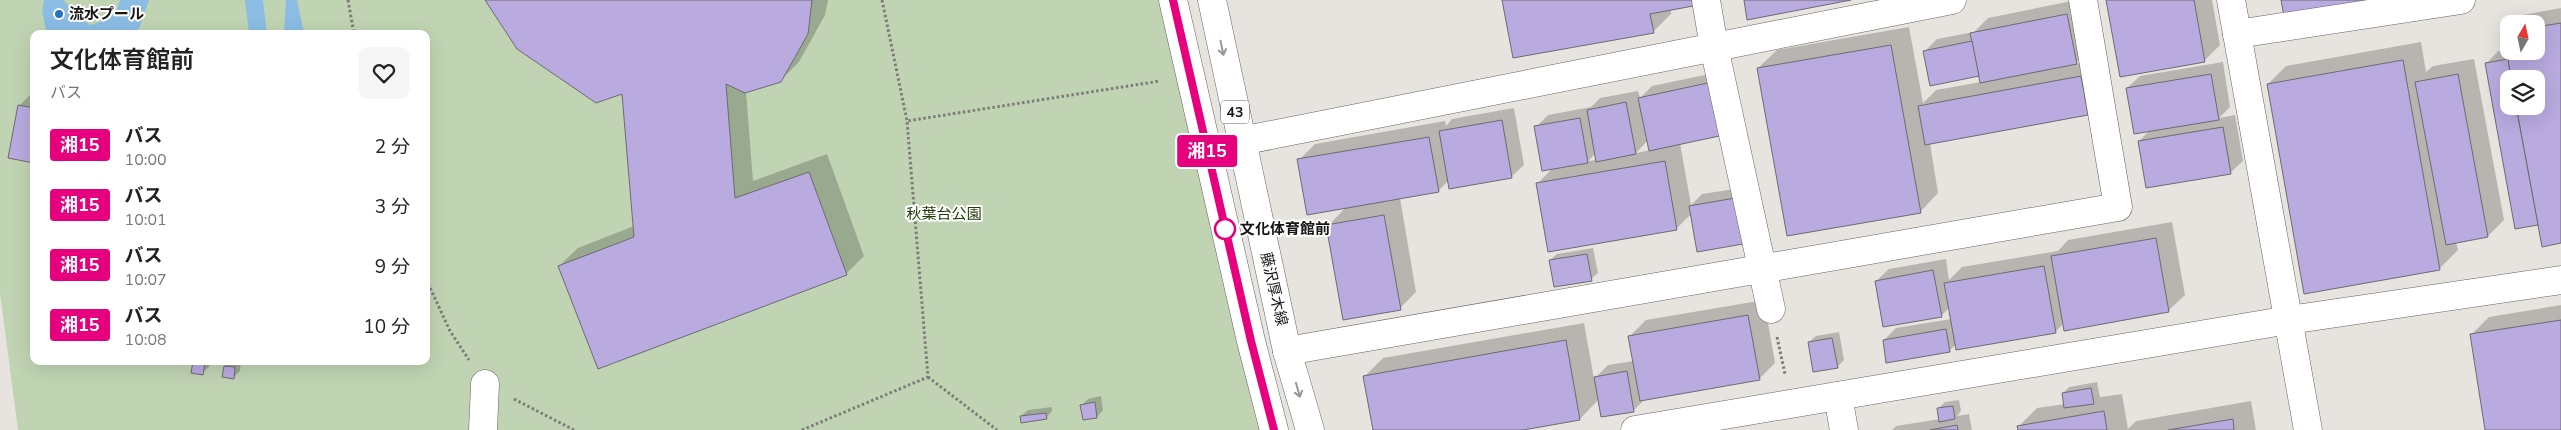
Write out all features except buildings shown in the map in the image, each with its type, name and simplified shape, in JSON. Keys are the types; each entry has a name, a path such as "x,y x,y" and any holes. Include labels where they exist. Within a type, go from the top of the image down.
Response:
{"street":[{"name":"43","path":"1173,0 1274,430"},
{"name":"藤沢厚木線","path":"1212,0 1287,351 1310,430"},
{"path":"1706,0 1714,47 1771,309"},
{"path":"1241,141 1952,0"},
{"path":"1287,351 2118,207 2083,0"},
{"path":"2231,0 2308,430"},
{"path":"2237,34 2461,0"},
{"path":"1635,430 2289,320 2561,280"},
{"path":"483,430 485,384"},
{"path":"1838,396 1844,430"}],"path":[{"path":"348,0 353,30"},
{"path":"882,0 907,122 928,378 998,430"},
{"path":"907,122 1190,76"},
{"path":"1771,309 1790,404"},
{"path":"802,430 928,378"}],"green space":[{"name":"秋葉台公園","path":"0,0 1173,0 1274,430 18,430 0,293"}],"water":[{"name":"流水プール","path":"44,0 63,0 78,17 90,25 110,17 116,11 120,0 149,0 138,30 46,30 42,11"},
{"path":"245,0 263,0 267,30 249,30"},
{"path":"286,0 297,0 303,30 284,30"}],"bus line":[{"name":"湘15","path":"1173,0 1251,341 1274,430"}],"place":[{"name":"流水プール","path":"59,14"},
{"name":"文化体育館前","path":"1225,229"}]}
